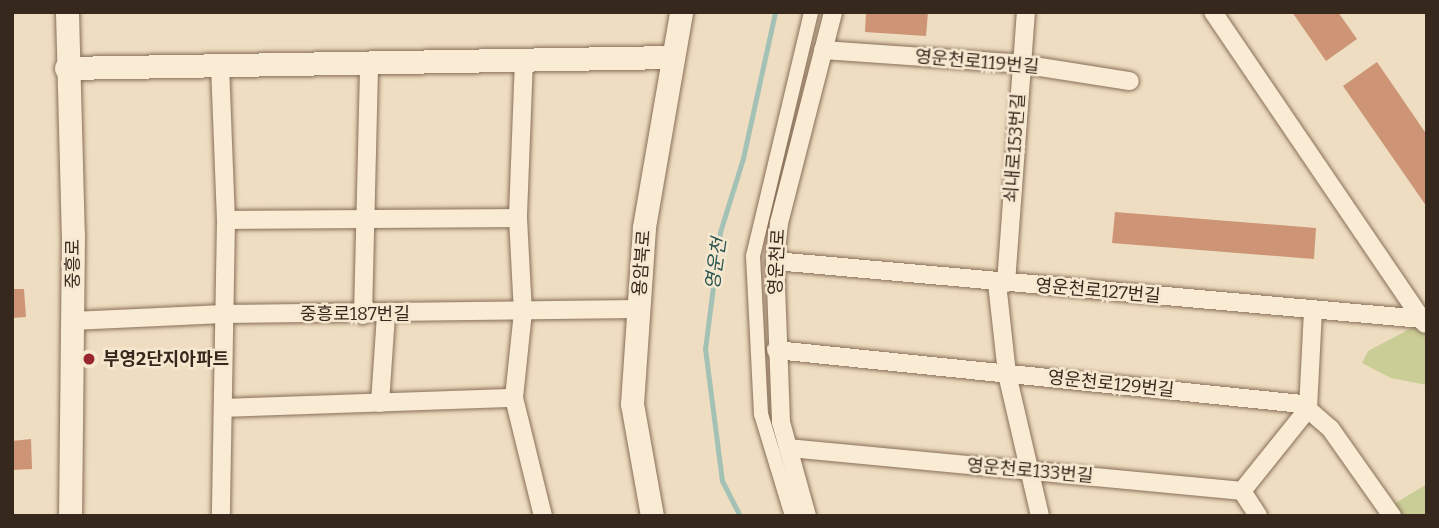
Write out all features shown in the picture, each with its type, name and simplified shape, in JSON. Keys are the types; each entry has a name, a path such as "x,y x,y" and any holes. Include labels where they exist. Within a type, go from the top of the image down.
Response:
{"street":[{"name":"중흥로","path":"66,12 72,321 70,516"},
{"name":"용암북로","path":"652,516 632,404 644,228 681,12"},
{"path":"792,516 761,414 753,257 811,12"},
{"name":"영운천로","path":"807,516 781,422 776,350 775,261 779,223 833,12"},
{"name":"쇠내로153번길","path":"1026,12 1001,283 1007,374 1040,516"},
{"path":"1213,12 1424,323"},
{"name":"영운천로119번길","path":"823,50 1021,64 1130,81"},
{"path":"66,68 673,57"},
{"path":"524,59 518,218 523,312 514,398 543,516"},
{"path":"363,315 369,62"},
{"path":"220,65 226,220 221,516"},
{"path":"226,220 518,218"},
{"name":"영운천로127번길","path":"775,261 1313,310 1424,323"},
{"name":"중흥로187번길","path":"72,321 224,314 386,315 638,309"},
{"path":"1258,516 1242,491 1308,409 1313,310"},
{"path":"380,403 386,315"},
{"name":"영운천로129번길","path":"776,350 1302,404 1330,428 1392,516"},
{"path":"223,408 514,398"},
{"name":"영운천로133번길","path":"789,448 1242,491"}],"green space":[{"path":"1421,323 1427,331 1427,385 1391,378 1362,363 1368,351"},
{"path":"1427,484 1427,516 1395,516 1389,507"}],"building":[{"path":"866,12 928,12 926,36 865,32"},
{"path":"1292,12 1338,12 1357,39 1326,61"},
{"path":"1377,62 1427,135 1427,207 1343,86"},
{"path":"1115,212 1316,228 1314,259 1112,243"},
{"path":"12,289 24,289 26,317 12,318"},
{"path":"31,439 32,469 12,470 12,441"}],"waterway":[{"name":"영운천","path":"740,516 722,481 705,349 720,232 743,158 775,12"}],"place":[{"name":"부영2단지아파트","path":"89,359"}]}
